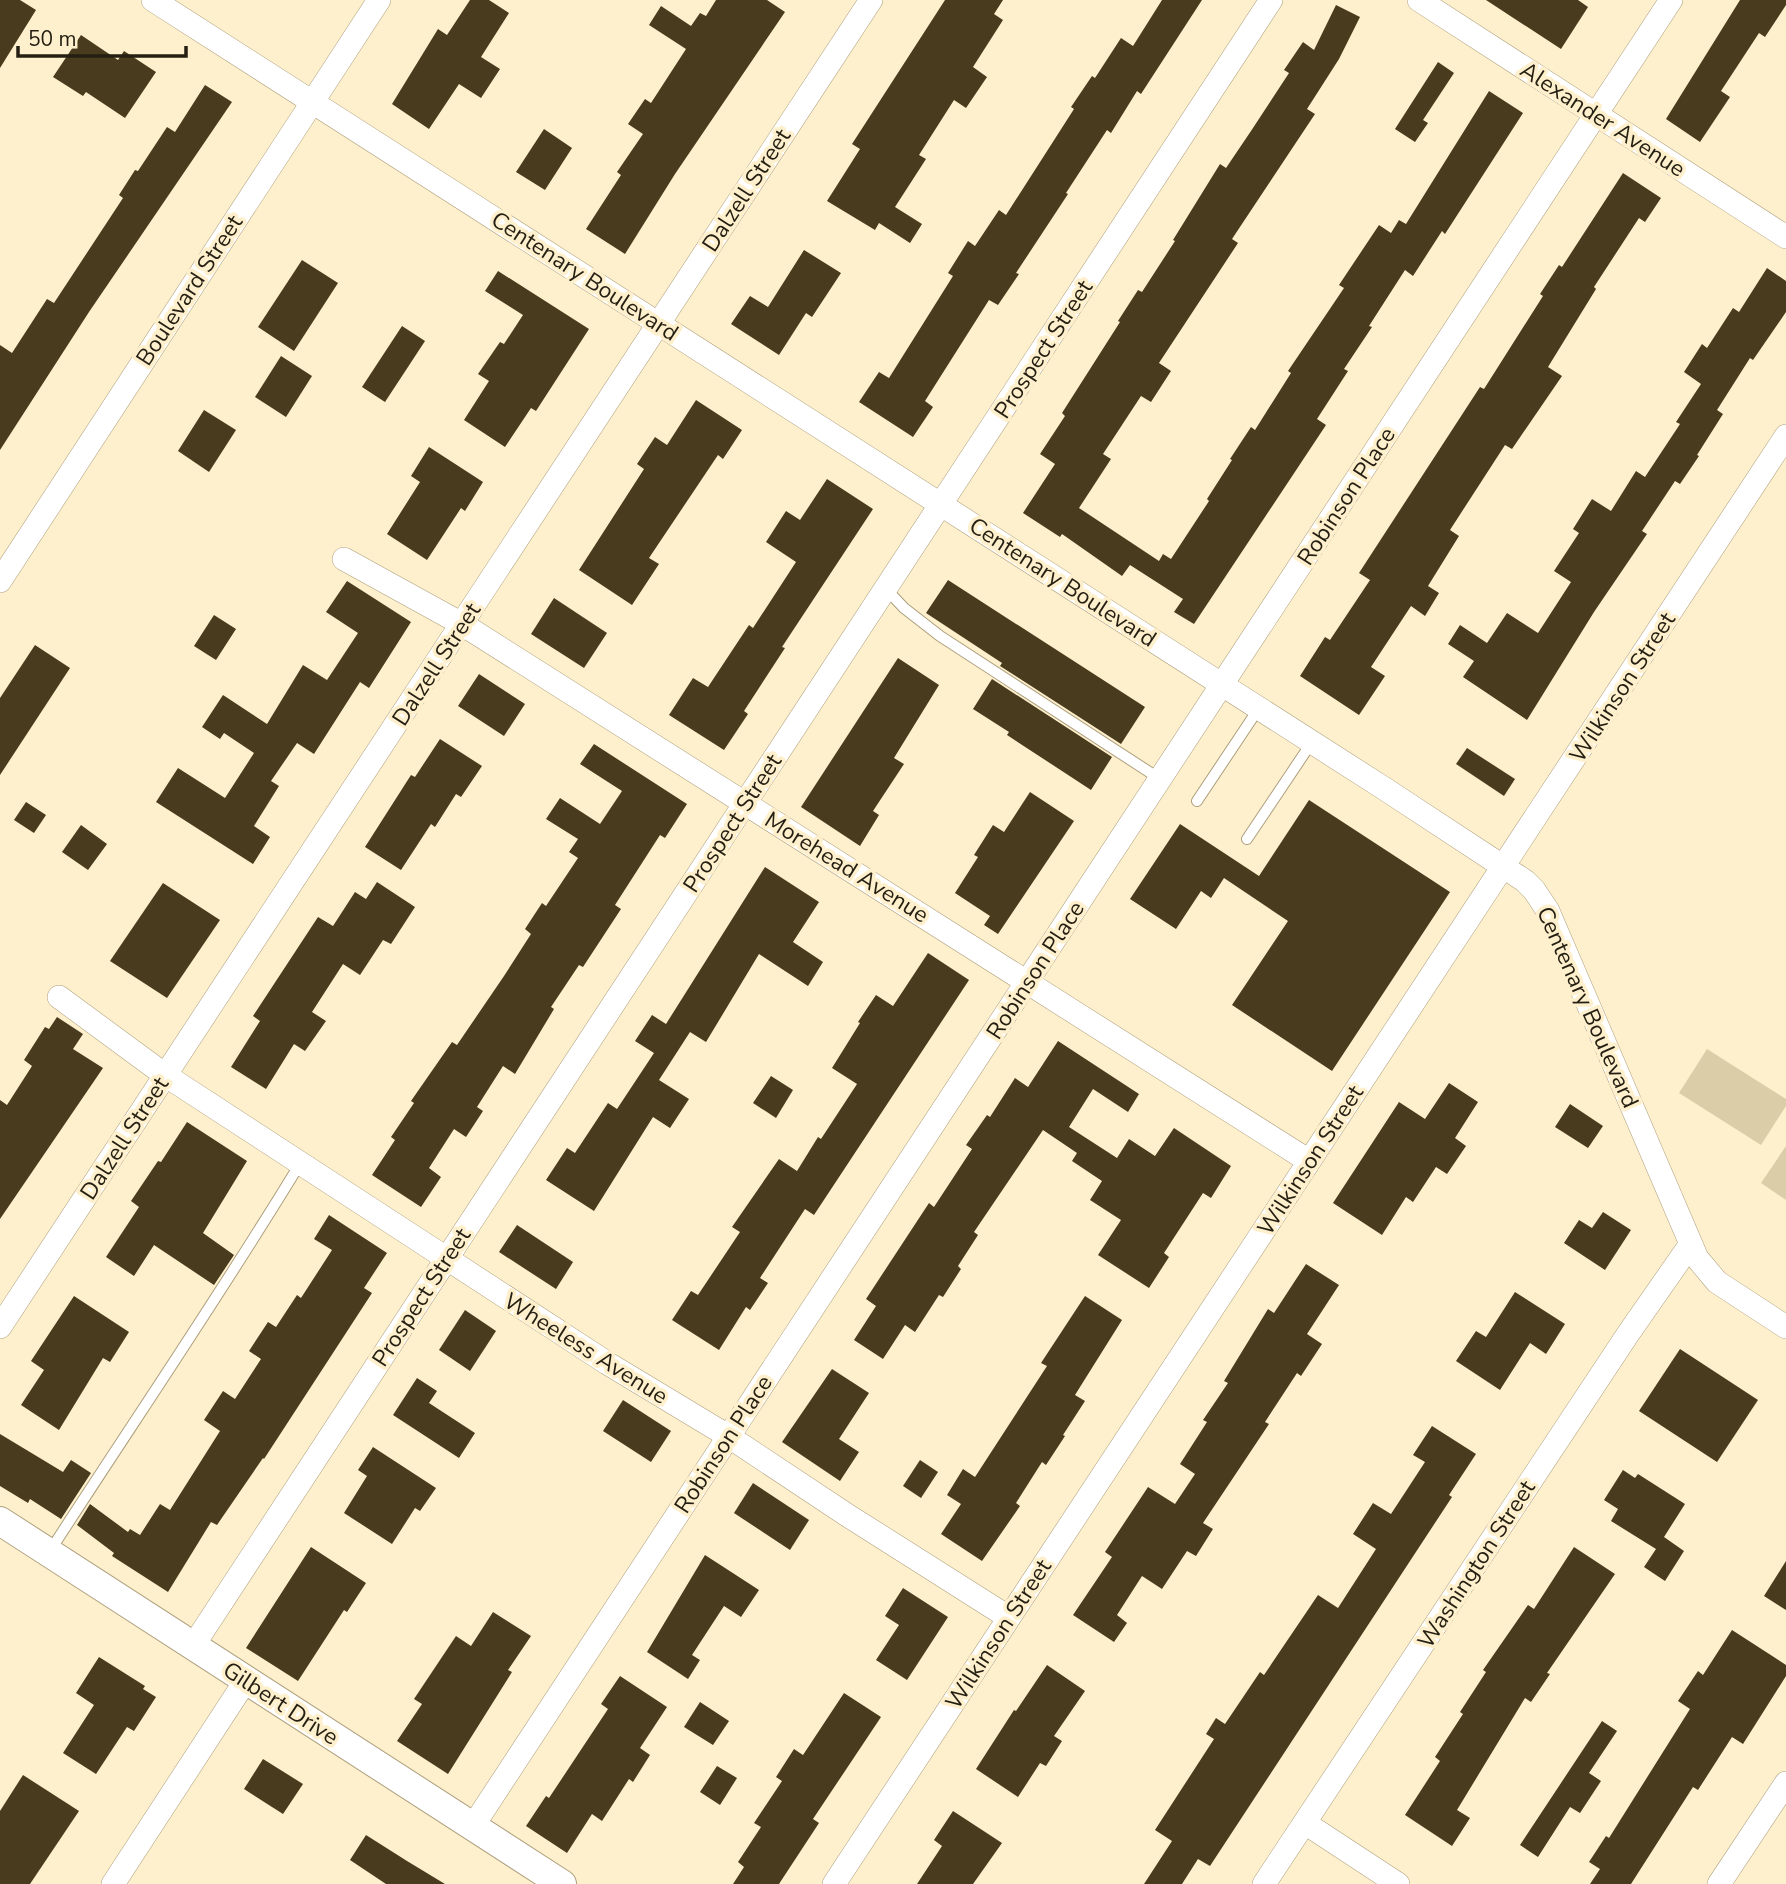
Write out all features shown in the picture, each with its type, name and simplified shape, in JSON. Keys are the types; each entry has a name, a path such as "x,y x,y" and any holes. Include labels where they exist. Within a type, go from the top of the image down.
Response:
{"street":[{"name":"Centenary Boulevard","path":"153,0 1312,742 1504,867 1534,890 1548,911 1697,1258 1717,1282 1786,1328"},
{"name":"Boulevard Street","path":"0,580 379,0"},
{"name":"Dalzell Street","path":"0,1327 871,0"},
{"name":"Prospect Street","path":"193,1646 1271,0"},
{"name":"Alexander Avenue","path":"1419,0 1786,237"},
{"name":"Robinson Place","path":"472,1826 1671,0"},
{"name":"Wilkinson Street","path":"834,1884 1786,436"},
{"name":"Morehead Avenue","path":"344,559 462,624 1309,1161"},
{"name":"Wheeless Avenue","path":"60,998 165,1075 607,1363 728,1436 1008,1618"},
{"name":"Washington Street","path":"1264,1884 1628,1334 1690,1245"},
{"name":"Gilbert Drive","path":"0,1521 560,1884"},
{"path":"113,1884 246,1680"},
{"path":"1719,1884 1786,1783"},
{"path":"1305,1823 1398,1884"}],"lane":[{"path":"886,589 904,608 940,636 1160,779"},
{"path":"1197,801 1259,708"},
{"path":"1247,839 1312,742"},
{"path":"49,1553 241,1262 301,1162"}],"shaded area":[{"path":"1707,1049 1786,1099 1786,1106 1761,1145 1679,1093"},
{"path":"1786,1146 1786,1200 1761,1183"}],"building":[{"path":"0,0 20,0 36,10 0,68"},
{"path":"470,0 489,0 509,13 481,57 500,69 481,98 459,84 429,129 392,104 438,29 447,35"},
{"path":"716,0 767,0 785,12 675,174 625,254 586,229 621,175 617,172 643,134 628,124 645,99 651,103 686,49 649,25 661,6 691,26 700,13 706,16"},
{"path":"945,0 1003,0 994,14 1003,20 973,67 987,77 966,108 954,100 919,155 926,159 895,207 922,224 910,243 879,223 875,230 827,201 860,149 852,144"},
{"path":"1162,0 1202,0 1141,94 1137,91 1111,133 1107,130 998,305 989,300 925,401 933,407 913,437 859,402 879,372 889,378 953,276 948,273 968,241 975,246 999,210 1006,215 1092,76 1095,78 1121,38 1133,46"},
{"path":"1486,0 1578,0 1588,7 1561,49"},
{"path":"1740,0 1786,0 1786,5 1765,37 1759,33 1721,91 1730,97 1700,142 1666,119"},
{"path":"1336,5 1360,17 1339,59 1307,109 1315,114 1232,239 1238,243 1159,363 1171,371 1151,402 1141,396 1103,454 1111,459 1079,508 1159,561 1163,554 1171,559 1209,501 1207,499 1232,460 1230,459 1251,427 1255,430 1291,373 1288,371 1344,288 1339,285 1379,225 1391,233 1399,220 1406,224 1489,91 1523,113 1445,234 1442,231 1413,276 1405,270 1369,326 1372,327 1344,369 1348,371 1317,419 1326,425 1194,624 1174,612 1183,599 1130,565 1122,576 1062,534 1060,537 1023,513 1055,464 1040,454 1065,416 1062,413 1120,322 1118,321 1138,290 1142,292 1220,164 1226,168 1251,131 1289,73 1284,70 1303,42 1314,50"},
{"path":"81,35 118,60 124,51 156,72 125,118 86,92 83,96 53,77"},
{"path":"1438,62 1454,73 1423,120 1428,123 1415,142 1395,129"},
{"path":"205,85 232,102 89,312 0,450 0,345 12,353 47,299 54,303 123,198 119,195 135,170 138,171 167,127 175,132"},
{"path":"544,129 572,148 545,190 516,172"},
{"path":"1623,173 1661,198 1645,222 1639,218 1594,287 1596,289 1548,367 1562,376 1512,449 1505,445 1450,530 1459,536 1428,586 1439,593 1425,616 1411,606 1371,667 1385,676 1359,715 1300,676 1325,637 1330,640 1370,580 1359,573 1480,387 1484,389 1543,296 1540,294 1559,265 1562,267"},
{"path":"804,250 841,273 812,317 806,313 779,355 731,324 750,296 768,307"},
{"path":"302,260 338,283 294,351 258,327"},
{"path":"1767,268 1786,281 1786,312 1753,360 1750,358 1717,410 1723,414 1697,455 1699,456 1680,484 1675,481 1642,531 1647,534 1594,612 1527,720 1463,677 1474,661 1448,644 1460,625 1487,643 1507,613 1538,633 1571,582 1554,571 1579,533 1573,529 1592,499 1611,511 1636,471 1645,477 1680,424 1676,422 1701,384 1684,372 1702,344 1707,348 1733,308 1739,312"},
{"path":"498,271 589,329 536,411 531,408 505,447 464,420 489,381 478,374 500,342 504,344 523,315 485,291"},
{"path":"402,326 425,341 385,402 362,387"},
{"path":"281,356 312,376 286,417 255,397"},
{"path":"696,400 742,430 723,459 718,455 649,558 659,564 632,605 579,570 644,469 637,464 655,437 667,445"},
{"path":"204,410 236,430 209,472 178,451"},
{"path":"429,447 483,482 465,511 461,508 427,560 387,534 420,482 411,476"},
{"path":"827,479 873,509 782,647 785,648 744,711 748,714 724,750 669,715 693,678 708,687 749,625 753,628 796,562 766,542 786,511 800,520"},
{"path":"948,580 1145,707 1121,744 1000,666 1002,663 926,613"},
{"path":"347,581 411,622 369,688 360,682 314,754 297,743 271,781 279,786 254,826 270,837 253,864 156,802 178,768 225,798 254,753 224,733 220,739 202,727 223,695 267,724 303,665 327,680 358,633 326,612"},
{"path":"554,598 607,633 584,668 531,634"},
{"path":"214,615 236,629 216,660 194,646"},
{"path":"35,645 70,668 0,775 0,698"},
{"path":"898,658 939,685 894,758 904,764 873,811 879,815 860,846 801,807"},
{"path":"479,674 525,704 504,736 458,706"},
{"path":"992,679 1112,757 1091,790 1007,735 1009,732 973,709"},
{"path":"440,739 482,766 461,797 456,794 435,827 431,824 401,870 365,847 411,775 415,777"},
{"path":"594,744 687,804 665,838 660,835 615,905 621,909 583,967 579,965 551,1007 554,1009 515,1074 503,1066 477,1107 483,1111 466,1137 454,1129 429,1168 441,1177 421,1207 372,1175 395,1140 391,1137 414,1103 411,1101 452,1042 457,1045 531,934 525,929 542,903 546,906 578,858 569,852 578,839 546,819 560,798 600,824 622,791 580,764"},
{"path":"1467,748 1515,779 1504,796 1456,764"},
{"path":"1030,792 1074,821 998,934 984,925 990,916 955,893 978,857 974,855 993,825 1004,832"},
{"path":"1309,800 1450,892 1332,1071 1232,1005 1288,921 1224,878 1211,898 1201,891 1176,929 1130,899 1180,824 1259,876"},
{"path":"26,802 46,815 34,833 14,820"},
{"path":"81,825 107,844 88,870 62,852"},
{"path":"765,867 819,902 793,942 823,962 808,986 759,954 706,1042 690,1032 659,1080 689,1099 670,1128 653,1117 594,1211 546,1180 567,1148 575,1153 608,1103 617,1109 654,1053 635,1041 652,1015 666,1024"},
{"path":"377,882 415,907 391,944 383,940 360,975 343,964 312,1012 326,1021 305,1051 294,1044 266,1089 231,1067 260,1021 253,1016 318,917 333,926 355,892 366,899"},
{"path":"163,883 220,920 167,998 110,961"},
{"path":"928,953 969,980 814,1215 805,1209 760,1278 768,1283 750,1310 746,1307 719,1350 672,1320 691,1291 698,1295 740,1232 732,1227 779,1159 797,1171 818,1137 821,1139 857,1084 832,1068 860,1023 858,1022 876,995 893,1006"},
{"path":"57,1017 83,1034 73,1049 103,1068 0,1219 0,1100 7,1105 32,1066 24,1060 45,1027 49,1029"},
{"path":"1058,1041 1139,1094 1128,1112 1093,1089 1069,1127 1117,1158 1129,1139 1155,1156 1174,1128 1231,1166 1211,1198 1203,1193 1164,1253 1169,1257 1149,1288 1098,1255 1121,1220 1090,1200 1102,1181 1072,1161 1077,1153 1043,1130 974,1232 978,1235 958,1266 961,1269 943,1297 939,1295 915,1332 905,1325 883,1359 854,1340 876,1306 866,1299 929,1203 934,1207 972,1149 966,1145 987,1115 990,1117 1015,1078 1028,1087"},
{"path":"771,1076 793,1090 776,1118 753,1103"},
{"path":"1449,1083 1478,1102 1455,1138 1466,1146 1447,1174 1436,1167 1413,1202 1406,1197 1382,1235 1333,1203 1399,1102 1425,1119"},
{"path":"1570,1104 1603,1126 1588,1148 1555,1127"},
{"path":"187,1122 247,1161 203,1233 234,1255 214,1285 154,1245 134,1276 106,1257 139,1207 131,1201"},
{"path":"1603,1212 1631,1230 1605,1270 1564,1243 1579,1220 1592,1228"},
{"path":"329,1215 387,1253 364,1288 372,1293 264,1459 217,1525 211,1522 168,1592 112,1556 114,1553 77,1525 90,1504 128,1532 130,1529 140,1535 160,1504 170,1510 220,1431 204,1420 223,1391 235,1399 261,1359 249,1351 268,1322 276,1327 297,1295 301,1298 332,1250 314,1239"},
{"path":"517,1225 573,1262 556,1289 499,1252"},
{"path":"1306,1264 1339,1285 1307,1334 1322,1344 1301,1376 1297,1373 1265,1422 1269,1424 1203,1523 1213,1529 1196,1556 1187,1551 1162,1589 1142,1576 1117,1615 1127,1623 1114,1642 1073,1615 1112,1557 1105,1552 1148,1487 1175,1504 1195,1474 1180,1464 1207,1422 1203,1420 1228,1383 1224,1381 1268,1309 1274,1313"},
{"path":"1515,1292 1565,1324 1546,1354 1530,1343 1500,1390 1456,1361 1476,1331 1486,1337"},
{"path":"74,1296 129,1332 110,1362 103,1358 59,1430 21,1405 44,1370 31,1361"},
{"path":"1085,1296 1122,1320 1075,1395 1085,1401 1063,1435 1065,1436 1046,1465 1042,1462 1016,1503 1020,1506 982,1561 941,1534 961,1504 947,1495 963,1469 975,1477 1047,1366 1041,1363"},
{"path":"465,1310 496,1331 470,1371 439,1350"},
{"path":"1680,1349 1758,1400 1717,1462 1639,1411"},
{"path":"832,1369 869,1393 839,1439 859,1452 840,1481 782,1442"},
{"path":"417,1378 437,1391 429,1403 475,1433 459,1458 393,1415"},
{"path":"623,1400 671,1431 651,1462 603,1431"},
{"path":"1432,1426 1476,1454 1449,1495 1452,1497 1210,1866 1198,1859 1182,1884 1144,1884 1172,1841 1155,1830 1214,1739 1206,1734 1216,1718 1225,1724 1260,1672 1264,1675 1318,1595 1338,1608 1376,1549 1353,1534 1373,1503 1391,1514 1425,1462 1413,1455"},
{"path":"0,1434 63,1472 71,1460 91,1473 61,1519 30,1499 28,1503 0,1486"},
{"path":"373,1447 436,1488 420,1511 415,1508 392,1544 344,1513 367,1476 358,1470"},
{"path":"920,1460 938,1472 921,1498 903,1486"},
{"path":"1623,1470 1635,1478 1638,1474 1685,1504 1664,1537 1684,1551 1665,1581 1644,1567 1656,1549 1611,1521 1618,1509 1604,1500"},
{"path":"753,1483 809,1520 790,1550 734,1513"},
{"path":"311,1547 366,1583 347,1612 344,1610 298,1681 246,1648"},
{"path":"1574,1547 1615,1574 1547,1673 1550,1674 1531,1702 1525,1698 1457,1810 1470,1818 1452,1846 1405,1815 1440,1761 1435,1757 1463,1714 1460,1712 1486,1672 1483,1670 1528,1605 1534,1609"},
{"path":"705,1555 759,1590 741,1617 724,1606 692,1655 700,1660 688,1679 647,1652"},
{"path":"1786,1561 1786,1610 1764,1596"},
{"path":"903,1588 948,1617 907,1680 876,1660 899,1625 885,1616"},
{"path":"493,1612 531,1636 508,1670 512,1672 448,1774 397,1741 422,1704 414,1699 456,1636 471,1646"},
{"path":"1732,1630 1786,1665 1786,1676 1743,1744 1732,1737 1698,1790 1693,1787 1631,1884 1590,1884 1600,1869 1589,1862 1606,1836 1609,1838 1690,1709 1678,1701 1698,1671 1703,1675"},
{"path":"99,1657 145,1686 143,1689 156,1697 134,1731 127,1727 96,1774 63,1753 94,1705 76,1693"},
{"path":"1047,1665 1085,1691 1054,1736 1062,1741 1046,1766 1040,1763 1018,1797 976,1769"},
{"path":"620,1676 667,1707 640,1748 650,1755 633,1782 629,1779 602,1821 592,1814 567,1853 526,1826 546,1796 549,1798 608,1709 601,1704"},
{"path":"844,1693 881,1717 813,1819 819,1823 779,1884 733,1884 744,1867 738,1862 761,1827 754,1823 782,1781 776,1777 794,1749 803,1755"},
{"path":"700,1702 729,1721 713,1745 684,1727"},
{"path":"1602,1721 1617,1731 1589,1773 1601,1781 1580,1813 1570,1807 1538,1857 1520,1845"},
{"path":"263,1759 303,1784 283,1814 244,1789"},
{"path":"717,1766 737,1778 720,1805 700,1792"},
{"path":"23,1775 79,1811 30,1884 0,1884 0,1811"},
{"path":"953,1811 1002,1843 973,1884 917,1884 942,1846 934,1840"},
{"path":"366,1835 445,1884 386,1884 350,1860"}]}
